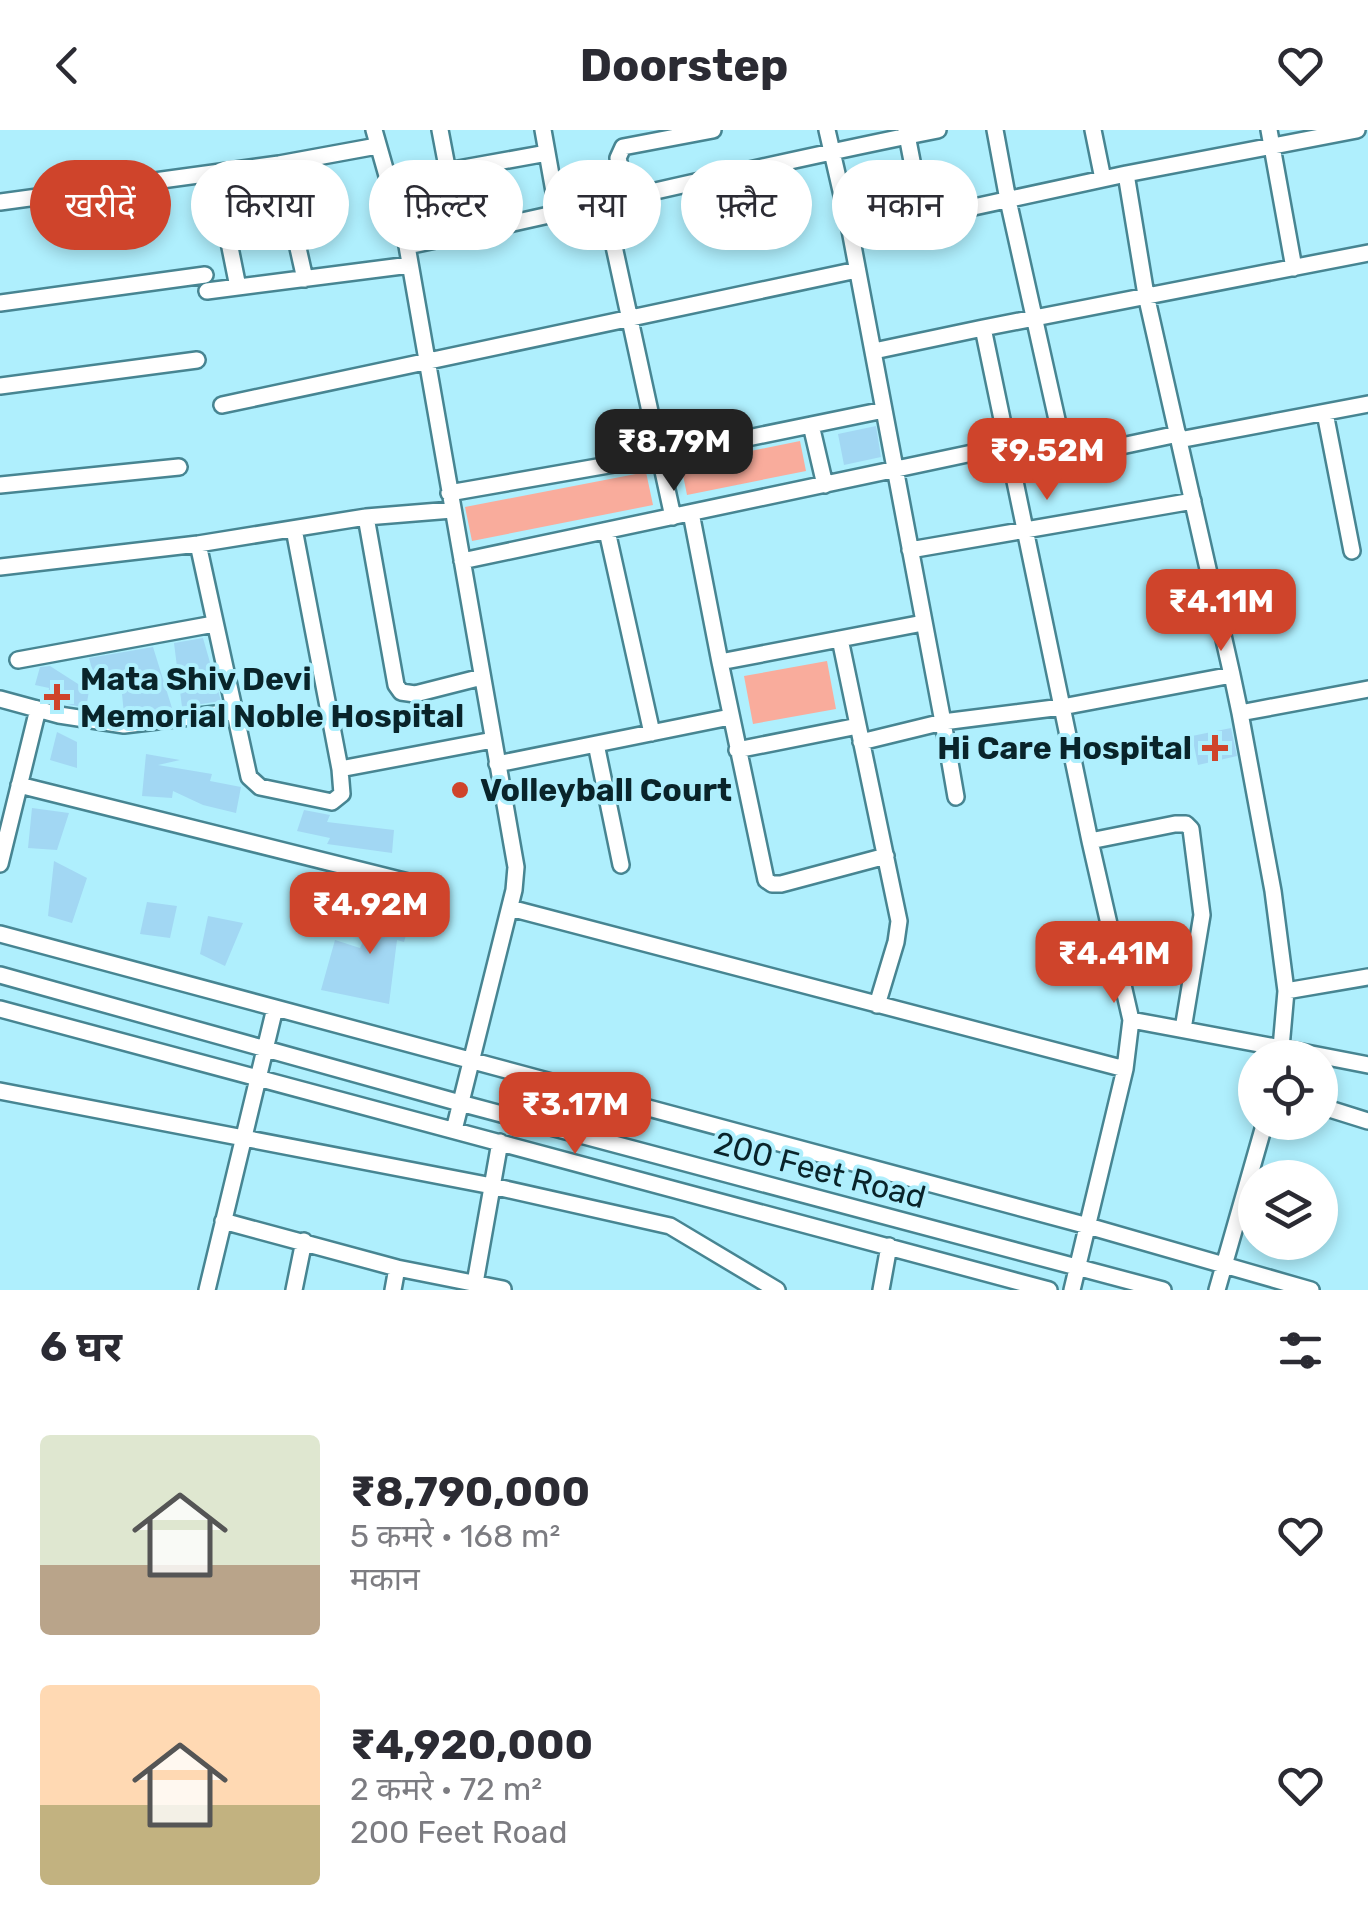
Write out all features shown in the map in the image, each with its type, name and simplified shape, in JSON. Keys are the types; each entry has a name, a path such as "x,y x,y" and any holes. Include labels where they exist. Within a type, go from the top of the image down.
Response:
{"street":[{"path":"440,130 445,160"},
{"path":"542,130 548,160"},
{"path":"621,160 619,150 624,147 713,130"},
{"path":"828,130 834,160"},
{"path":"661,191 906,133 938,130"},
{"path":"996,130 1064,451 1079,455 1368,404"},
{"path":"1093,130 1103,178"},
{"path":"978,206 1270,138 1357,130"},
{"path":"906,133 912,160"},
{"path":"295,160 376,138"},
{"path":"1270,138 1294,268"},
{"path":"508,160 547,153"},
{"path":"1126,174 1146,295 1232,675 1273,891 1286,991 1281,1040"},
{"path":"0,202 191,176"},
{"path":"231,250 238,287"},
{"path":"299,250 305,279"},
{"path":"407,250 516,867 510,908 454,1130"},
{"path":"614,250 673,517"},
{"path":"854,250 956,797"},
{"path":"874,351 1368,254"},
{"path":"0,303 206,283 238,287 410,265"},
{"path":"222,405 857,270"},
{"path":"983,328 1131,1020 1125,1069 1072,1290"},
{"path":"0,386 197,360"},
{"path":"0,566 198,544 451,502 884,410"},
{"path":"1325,413 1352,551"},
{"path":"811,425 824,485"},
{"path":"462,561 1059,438"},
{"path":"0,485 179,466"},
{"path":"910,550 1193,502"},
{"path":"691,513 762,872 772,884 886,856"},
{"path":"366,517 396,684 401,692 415,694 482,676"},
{"path":"198,544 246,770 253,783 332,802 342,794 340,769 294,529"},
{"path":"606,531 652,732"},
{"path":"720,662 923,623"},
{"path":"18,660 214,624"},
{"path":"840,639 898,932 878,1005"},
{"path":"737,750 1062,707 1232,675"},
{"path":"1240,713 1368,689"},
{"path":"0,700 124,725 232,712"},
{"path":"0,864 38,709"},
{"path":"497,764 730,717"},
{"path":"340,769 493,740"},
{"path":"596,744 621,865"},
{"path":"19,786 408,882"},
{"path":"1090,842 1175,824 1191,828 1202,916 1183,1029"},
{"path":"510,908 1125,1069"},
{"path":"0,934 1088,1226 1311,1290"},
{"name":"200 Feet Road","path":"0,975 460,1104 1163,1290"},
{"path":"1286,991 1368,977"},
{"path":"0,1008 1049,1290"},
{"path":"208,1290 275,1008"},
{"path":"1131,1020 1238,1042"},
{"path":"1338,1061 1368,1065"},
{"path":"0,1091 492,1186 670,1226 777,1290"},
{"path":"1338,1112 1368,1121"},
{"path":"1217,1290 1261,1140"},
{"path":"475,1283 500,1142"},
{"path":"223,1221 397,1268 504,1290"},
{"path":"294,1290 304,1241"},
{"path":"881,1290 888,1246"},
{"path":"393,1290 397,1268"}],"shaded area":[{"path":"800,441 806,471 687,495 681,465"},
{"path":"646,472 653,505 472,541 465,507"},
{"path":"827,661 836,709 753,724 744,676"}],"building":[{"path":"876,426 881,457 844,465 838,434"},
{"path":"203,638 221,701 182,707 174,643"},
{"path":"153,647 172,708 124,714 121,684 97,688 89,658"},
{"path":"50,666 89,691 86,708 48,700 49,688 35,685 40,667"},
{"path":"1231,728 1237,756 1198,765 1192,736"},
{"path":"57,732 77,742 77,768 50,760"},
{"path":"146,754 180,760 158,765 212,774 210,781 241,787 236,813 203,805 173,791 172,798 142,796"},
{"path":"32,808 69,813 57,850 28,848"},
{"path":"304,810 330,815 327,822 394,830 392,853 327,844 330,838 297,831"},
{"path":"54,861 87,878 72,923 48,916"},
{"path":"384,898 414,908 404,942 397,940 389,1004 321,990 335,940 360,948"},
{"path":"147,902 177,906 170,938 140,934"},
{"path":"208,916 243,923 225,966 200,954"}],"place":[{"name":"Mata Shiv Devi Memorial Noble Hospital","path":"57,697"},
{"name":"Hi Care Hospital","path":"1215,748"},
{"name":"Volleyball Court","path":"460,790"}]}
